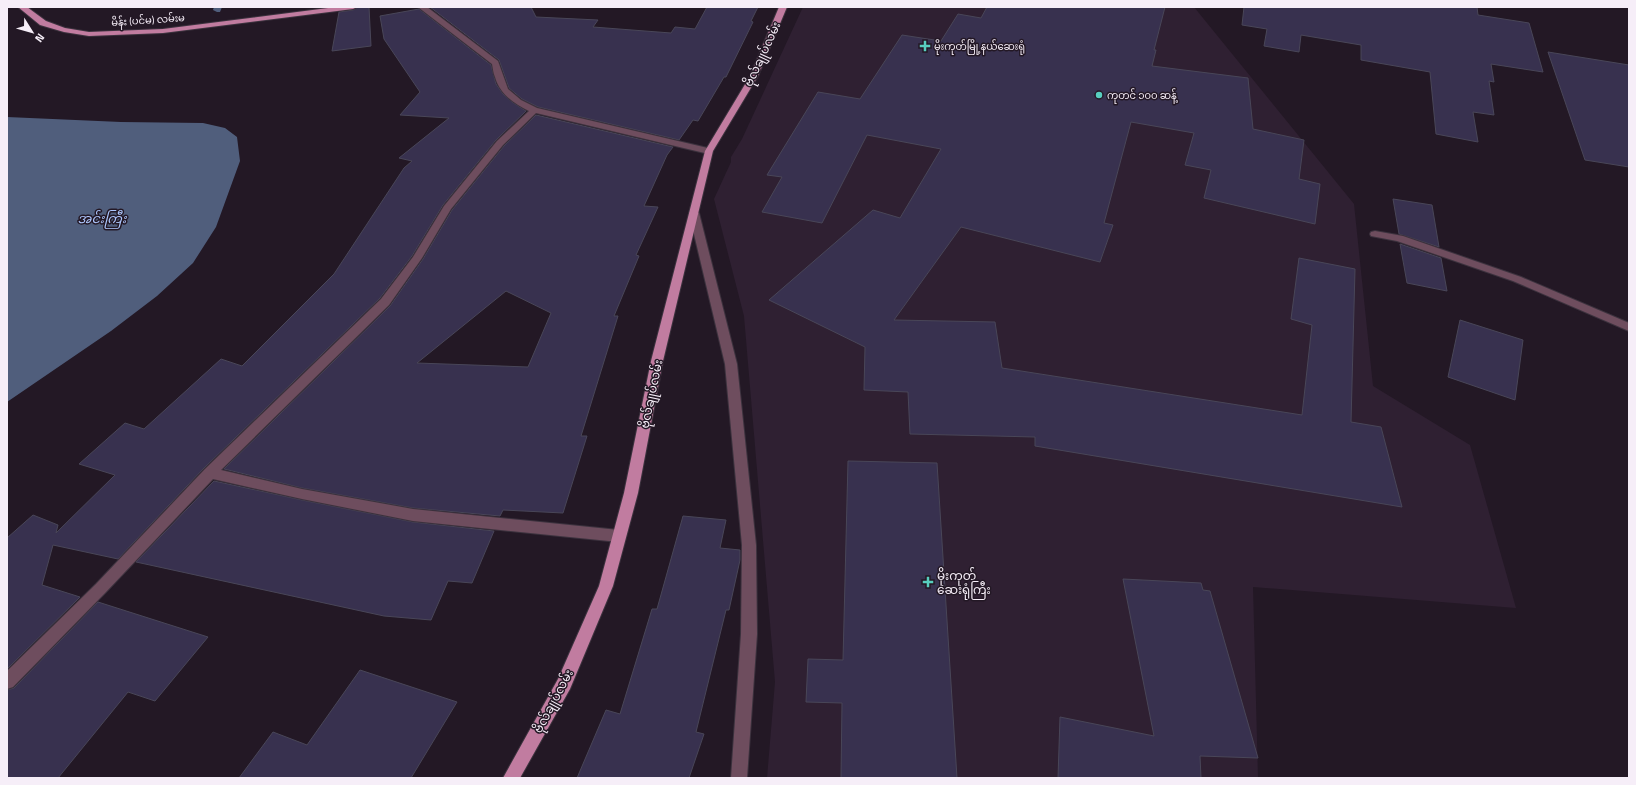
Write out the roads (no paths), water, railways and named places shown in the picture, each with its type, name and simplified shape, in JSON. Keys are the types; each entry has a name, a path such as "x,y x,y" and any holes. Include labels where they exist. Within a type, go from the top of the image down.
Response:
{"main road":[{"name":"မိန်း (ပင်မ) လမ်းမ","path":"22,7 44,23 64,30 89,34 163,30 353,7"},
{"name":"ဗိုလ်‌ချုပ်‌လမ်း","path":"511,778 564,684 606,586 631,493 658,362 709,151 754,76 783,7"}],"street":[{"path":"422,7 495,63 498,67 498,78 505,92 515,101 534,110 709,151"},
{"path":"7,682 101,588 210,473 385,302 417,258 447,208 500,143 534,110"},
{"path":"694,213 731,364 749,545 749,634 739,778"},
{"path":"1375,234 1399,238 1517,279 1629,327"},
{"path":"210,473 302,494 413,515 619,536"}],"water":[{"name":"အင်းကြီး","path":"7,117 121,122 203,123 225,128 237,137 240,161 216,227 193,263 157,296 111,331 7,402"}],"place":[{"name":"မိုးကုတ်မြို့နယ်ဆေးရုံ","path":"925,46"},
{"name":"ကုတင် ၁၀၀ ဆန့်","path":"1099,95"},
{"name":"မိုးကုတ်‌ ‌ဆေးရုံကြီး","path":"928,582"}]}
